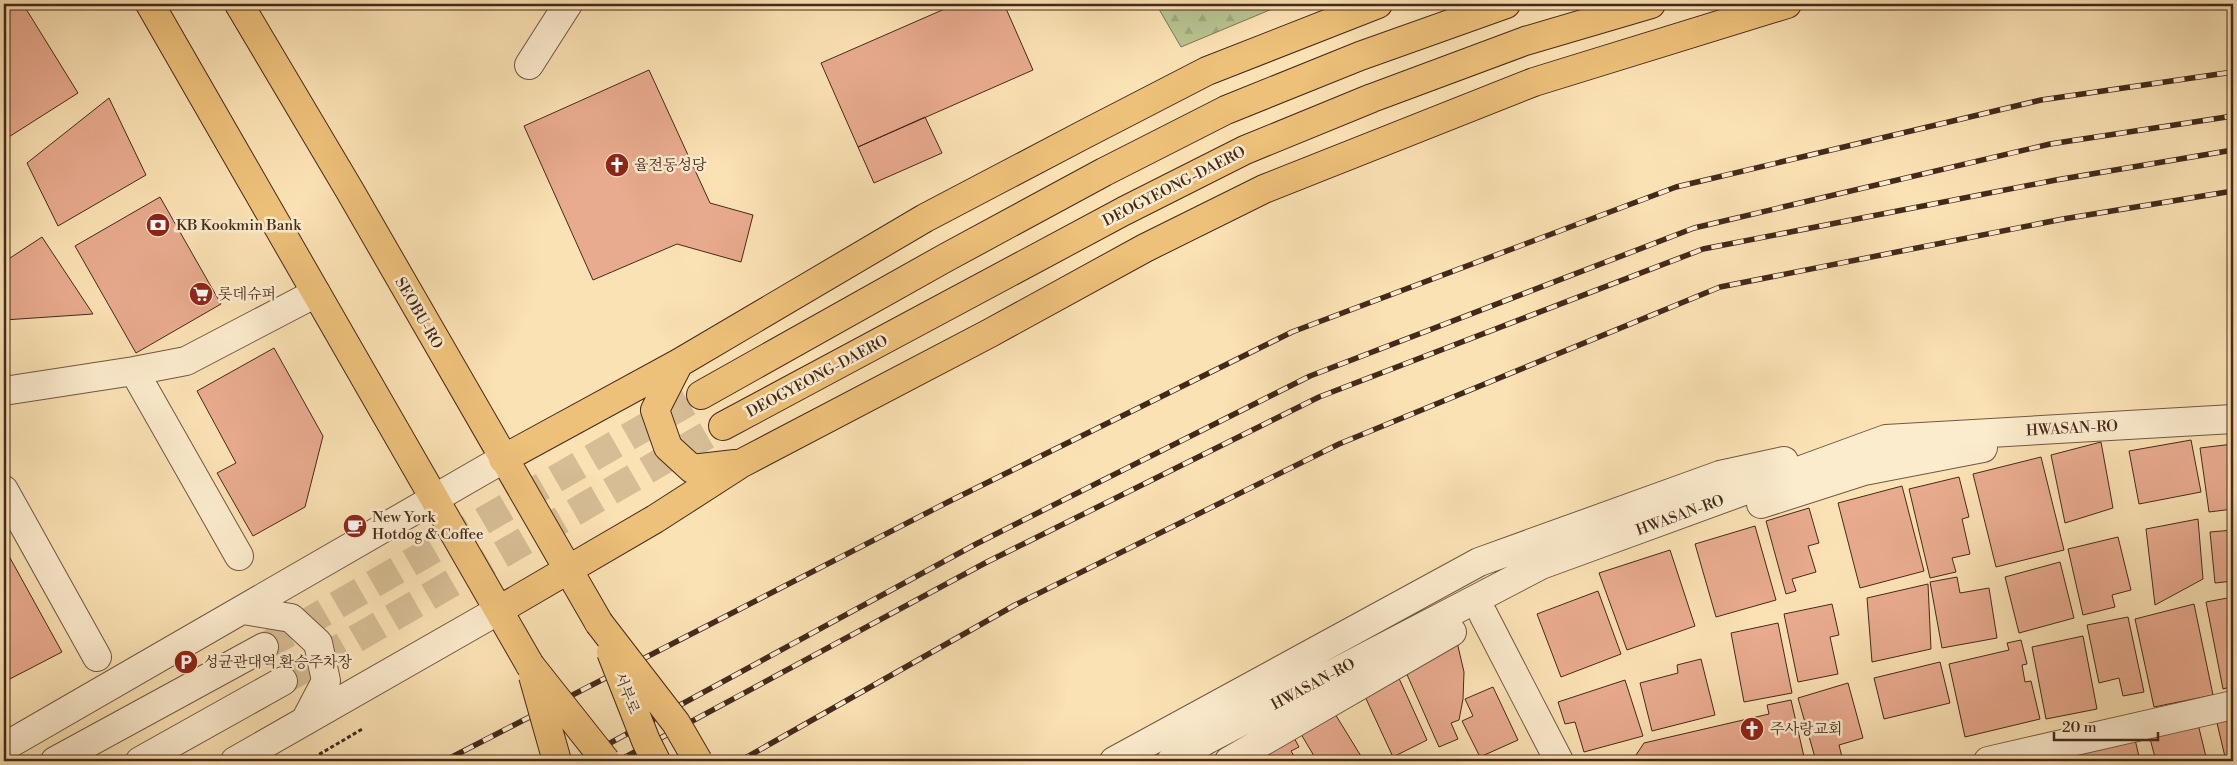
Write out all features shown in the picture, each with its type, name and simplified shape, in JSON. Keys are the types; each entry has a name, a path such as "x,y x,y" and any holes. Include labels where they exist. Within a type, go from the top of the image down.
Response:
{"main road":[{"path":"150,4 530,664 606,761"},
{"name":"SEOBU-RO","path":"238,4 350,191 599,623"},
{"path":"503,459 679,363 925,218 1198,76 1378,4"},
{"path":"701,395 947,257 1104,172 1226,110 1360,56 1506,4"},
{"name":"DEOGYEONG-DAERO","path":"723,426 1124,211 1245,150 1372,98 1525,41 1650,4"},
{"path":"498,610 655,519 742,463 990,333 1145,248 1264,189 1534,82 1786,4"},
{"path":"679,363 655,410 668,447 692,470 742,463"},
{"path":"599,623 676,722 698,761"},
{"name":"서부로","path":"599,623 646,741 656,761"},
{"path":"530,664 557,761"}],"street":[{"path":"529,65 568,4"},
{"path":"4,391 186,361 316,293"},
{"path":"134,371 239,556"},
{"name":"HWASAN-RO","path":"1171,761 1208,739 1541,565 1886,439 2233,418"},
{"path":"1228,761 1483,614 1579,566 1665,534 1864,471 2099,427"},
{"path":"1114,761 1480,562 1720,475 1886,439"},
{"path":"4,747 503,459"},
{"path":"4,490 97,657"},
{"path":"243,610 291,618 318,643 326,680 306,721"},
{"path":"235,761 498,610"},
{"path":"1483,614 1559,761"},
{"path":"56,761 264,646"},
{"path":"140,761 283,681"},
{"path":"1988,761 2233,705"}],"path":[{"path":"308,761 364,728"}],"green space":[{"path":"1156,4 1284,4 1181,47"}],"building":[{"path":"14,4 23,4 78,93 4,140 4,10"},
{"path":"956,4 1004,4 1033,70 858,147 821,63"},
{"name":"율전동성당","path":"649,70 710,203 753,215 741,262 677,244 593,280 524,126"},
{"path":"109,98 146,175 58,226 27,163"},
{"path":"925,117 942,153 874,183 858,147"},
{"path":"160,197 221,304 136,353 75,246"},
{"path":"42,237 93,314 4,320 4,262"},
{"path":"274,348 323,436 305,507 253,536 217,473 236,463 197,391"},
{"path":"2191,440 2201,492 2139,504 2129,451"},
{"path":"2101,442 2113,508 2065,523 2051,455"},
{"path":"2233,444 2233,509 2209,512 2200,448"},
{"path":"2041,457 2064,550 1996,567 1973,474"},
{"path":"1959,477 1969,517 1962,519 1970,554 1952,558 1956,572 1930,578 1909,489"},
{"path":"1902,486 1924,571 1860,588 1838,503"},
{"path":"1809,508 1819,543 1808,546 1816,572 1792,579 1796,591 1786,594 1766,521"},
{"path":"2198,519 2203,579 2155,605 2146,529"},
{"path":"1755,526 1776,600 1716,617 1695,544"},
{"path":"2233,530 2233,581 2215,583 2210,532"},
{"path":"2118,537 2131,590 2112,595 2115,607 2083,615 2068,549"},
{"path":"4,547 62,652 4,682"},
{"path":"1670,550 1695,626 1627,650 1599,573"},
{"path":"2060,562 2074,618 2019,633 2005,577"},
{"path":"1957,577 1960,593 1989,588 1997,638 1942,648 1930,582"},
{"path":"1928,584 1931,649 1872,662 1867,598"},
{"path":"1598,591 1621,654 1561,677 1537,614"},
{"path":"2233,597 2233,686 2223,689 2206,602"},
{"path":"1832,604 1839,635 1830,637 1838,674 1798,682 1784,614"},
{"path":"2194,604 2213,695 2154,707 2135,619"},
{"path":"2128,617 2144,692 2123,696 2119,678 2099,683 2087,625"},
{"path":"1778,623 1792,693 1744,702 1731,633"},
{"path":"2083,636 2097,709 2046,719 2032,647"},
{"path":"2021,640 2027,664 2022,665 2025,682 2031,681 2040,719 1965,737 1949,664 2009,650 2007,643"},
{"path":"1457,642 1464,672 1463,699 1459,720 1451,723 1458,739 1439,747 1405,670"},
{"path":"1701,659 1715,715 1652,731 1640,683 1678,673 1677,665"},
{"path":"1940,662 1950,703 1884,719 1874,678"},
{"path":"1397,674 1427,740 1393,757 1362,690"},
{"path":"1625,680 1643,736 1584,752 1575,722 1565,724 1558,702"},
{"path":"1848,683 1863,738 1839,745 1843,761 1816,761 1798,698"},
{"path":"1493,687 1518,740 1480,757 1462,721 1473,716 1465,699"},
{"name":"주사랑교회","path":"1791,700 1805,761 1632,761 1644,743 1769,714 1767,705"},
{"path":"1332,709 1364,761 1317,761 1298,729"},
{"path":"2233,719 2233,761 2226,761 2217,723"},
{"path":"2198,724 2207,761 2156,761 2149,735"},
{"path":"1291,732 1299,747 1291,751 1297,761 1253,761"},
{"path":"2134,735 2140,761 2078,761 2075,749"}],"tunnel":[{"path":"264,647 701,395"},
{"path":"283,681 723,426"}],"railway":[{"path":"444,761 948,502 1292,332 1676,187 2041,100 2233,72"},
{"path":"577,761 976,544 1310,376 1694,228 2050,144 2233,116"},
{"path":"618,761 987,562 1319,397 1703,249 2056,180 2233,150"},
{"path":"740,761 1015,605 1339,444 1720,287 2063,219 2233,191"}],"place":[{"name":"율전동성당","path":"617,165"},
{"name":"KB Kookmin Bank","path":"158,225"},
{"name":"롯데슈퍼","path":"201,294"},
{"name":"New York Hotdog & Coffee","path":"355,526"},
{"name":"성균관대역 환승주차장","path":"186,662"},
{"name":"주사랑교회","path":"1752,729"}]}
